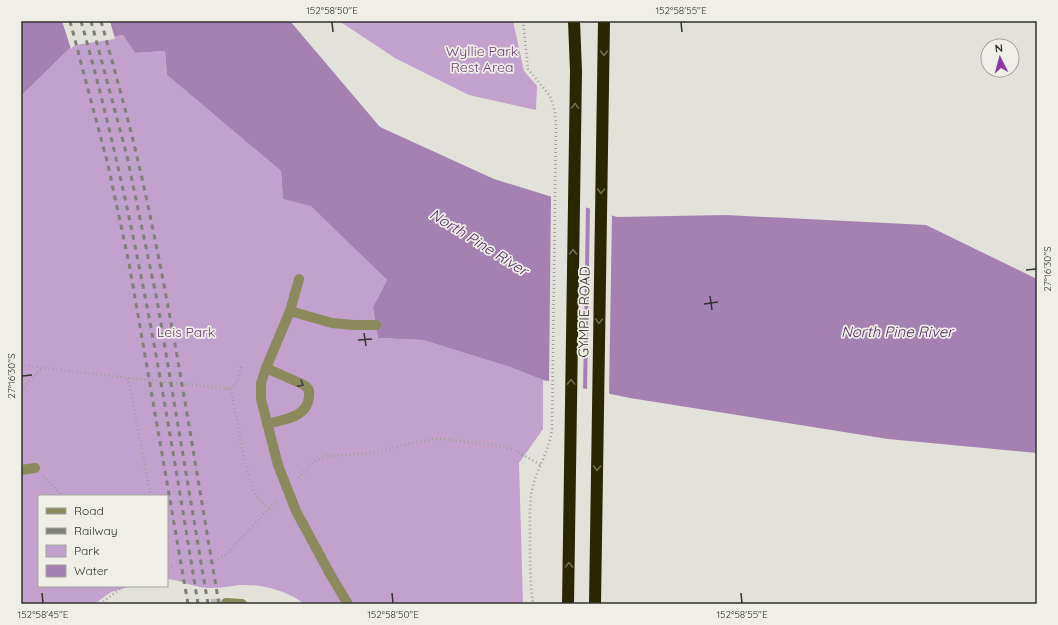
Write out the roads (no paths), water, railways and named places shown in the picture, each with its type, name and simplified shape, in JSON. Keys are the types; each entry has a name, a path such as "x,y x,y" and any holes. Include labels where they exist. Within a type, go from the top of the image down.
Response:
{"highway":[{"name":"GYMPIE ROAD","path":"568,604 576,71 574,21"},
{"name":"GYMPIE ROAD","path":"595,604 604,21"}],"street":[{"path":"299,279 290,311 266,368 261,383 261,391 267,424 278,465 296,511 348,604"},
{"path":"290,311 332,323 353,325 376,324"},
{"path":"266,368 302,384 308,388 310,394 306,406 301,413 296,416 267,424"},
{"path":"21,470 36,468"},
{"path":"226,603 242,604"}],"water":[{"name":"North Pine River","path":"21,21 290,21 380,127 494,179 617,217 726,215 926,225 1037,279 1037,453 888,439 630,398 543,380 510,367 423,340 378,338 373,307 387,280 311,206 283,199 281,171 167,75 165,51 135,53 123,35 75,43 21,96"}],"tunnel":[{"path":"211,604 226,603"}],"railway":[{"path":"70,21 108,165 129,263 188,604"},
{"path":"81,21 118,165 148,311 198,604"},
{"path":"91,21 127,156 157,300 208,604"},
{"path":"101,21 132,136 158,255 177,354 219,604"}],"park label":[{"name":"Wyllie Park Rest Area","path":"482,60"},
{"name":"Leis Park","path":"186,332"}]}
